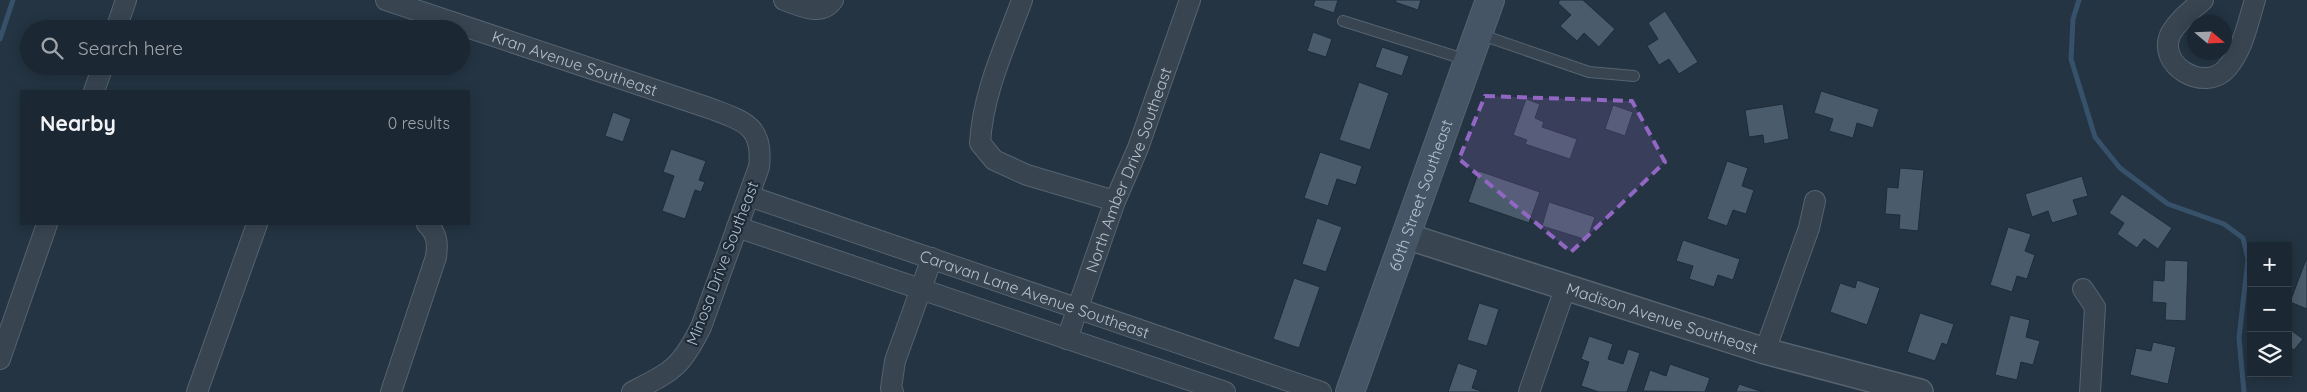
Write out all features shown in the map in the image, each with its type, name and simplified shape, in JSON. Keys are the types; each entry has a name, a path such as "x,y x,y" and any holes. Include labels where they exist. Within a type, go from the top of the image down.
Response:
{"main road":[{"name":"60th Street Southeast","path":"1350,392 1490,0"}],"street":[{"path":"119,20 126,0"},
{"name":"Kran Avenue Southeast","path":"386,0 446,20"},
{"path":"784,0 810,9 821,10 829,6 833,0"},
{"path":"1022,0 988,91 982,117 980,143 994,160 1027,175 1115,201"},
{"name":"North Amber Drive Southeast","path":"1067,339 1115,201 1138,148 1190,0"},
{"path":"2203,0 2180,20 2171,34 2168,47 2171,59 2185,73 2205,78 2226,69 2238,50 2255,0"},
{"name":"Kran Avenue Southeast","path":"470,28 709,108 744,122 756,135"},
{"path":"94,90 100,75"},
{"name":"Minosa Drive Southeast","path":"632,392 673,370 688,352 700,327 749,196 760,158 761,149 756,135"},
{"name":"Caravan Lane Avenue Southeast","path":"749,196 1321,392"},
{"path":"1765,351 1809,228 1815,201"},
{"path":"0,359 47,225"},
{"path":"197,392 257,225"},
{"name":"Caravan Lane Avenue Southeast","path":"737,227 1226,392"},
{"path":"391,392 436,257 438,242 430,228"},
{"name":"Madison Avenue Southeast","path":"1406,236 1765,351 1920,392"},
{"path":"893,392 891,388 895,361 932,258"},
{"path":"1529,392 1566,286"},
{"path":"2083,289 2095,306 2090,392"}],"lane":[{"path":"1343,22 1468,61"},
{"path":"1478,34 1589,72 1634,76"}],"highlighted area":[{"path":"1485,96 1632,101 1665,162 1571,252 1459,159"}],"building":[{"path":"1315,0 1338,0 1334,13 1313,6"},
{"path":"1396,0 1421,0 1418,10 1395,2"},
{"path":"1560,0 1583,0 1615,29 1599,47 1584,33 1577,41 1560,26 1571,15 1558,3"},
{"path":"1665,11 1698,62 1679,74 1669,59 1659,65 1647,46 1658,39 1648,23"},
{"path":"1313,32 1332,39 1326,57 1307,51"},
{"path":"1382,47 1409,56 1402,76 1375,67"},
{"path":"1359,82 1389,93 1370,150 1339,140"},
{"path":"1821,91 1879,109 1873,128 1857,123 1853,138 1829,131 1833,119 1814,113"},
{"path":"1526,99 1540,104 1535,118 1544,122 1542,127 1577,139 1570,159 1525,144 1527,140 1513,135"},
{"path":"1783,104 1789,139 1764,144 1763,135 1749,137 1745,110"},
{"path":"1613,105 1633,112 1625,136 1605,129"},
{"path":"613,112 631,119 623,142 605,136"},
{"path":"671,149 706,161 699,180 705,182 701,192 695,190 685,219 662,211 674,176 663,172"},
{"path":"1320,152 1362,166 1356,185 1337,179 1328,206 1304,198"},
{"path":"1727,161 1748,168 1742,186 1754,190 1746,214 1733,210 1727,226 1707,219"},
{"path":"1900,168 1924,170 1918,231 1899,229 1900,215 1885,214 1887,187 1898,188"},
{"path":"1479,171 1540,192 1529,223 1468,202"},
{"path":"2082,176 2088,196 2073,200 2078,215 2052,223 2048,211 2032,217 2025,194"},
{"path":"2122,194 2172,228 2158,249 2144,239 2137,248 2117,234 2124,223 2109,213"},
{"path":"1549,202 1595,217 1587,240 1542,226"},
{"path":"1317,218 1342,227 1326,272 1302,264"},
{"path":"2008,227 2031,234 2025,251 2035,255 2027,279 2017,276 2012,292 1990,285"},
{"path":"1683,240 1740,259 1733,280 1718,275 1714,287 1689,279 1693,266 1676,261"},
{"path":"2307,257 2307,309 2292,303 2292,297"},
{"path":"2165,260 2188,261 2186,321 2165,320 2166,303 2152,302 2153,280 2164,281"},
{"path":"1294,278 1320,287 1299,348 1273,339"},
{"path":"1857,280 1880,288 1867,325 1830,312 1840,283 1855,288"},
{"path":"1479,303 1499,309 1487,346 1467,340"},
{"path":"1920,313 1954,324 1947,345 1942,343 1935,361 1907,352"},
{"path":"2010,315 2030,320 2026,337 2040,341 2033,365 2021,362 2017,380 1995,375"},
{"path":"2292,331 2303,339 2294,350 2292,349"},
{"path":"1589,336 1613,344 1608,359 1623,364 1628,349 1640,353 1627,392 1599,392 1581,386 1589,362 1581,359"},
{"path":"2153,342 2176,347 2168,384 2130,375 2136,348 2151,351"},
{"path":"1458,363 1478,370 1472,388 1484,392 1448,392"},
{"path":"1670,364 1710,378 1705,392 1643,391 1650,370 1666,376"},
{"path":"1739,384 1763,392 1736,392"}],"waterway":[{"path":"0,39 13,0"},
{"path":"2079,0 2073,19 2071,59 2095,137 2120,168 2168,204 2224,224 2243,238 2248,259 2239,338 2244,392"}]}
